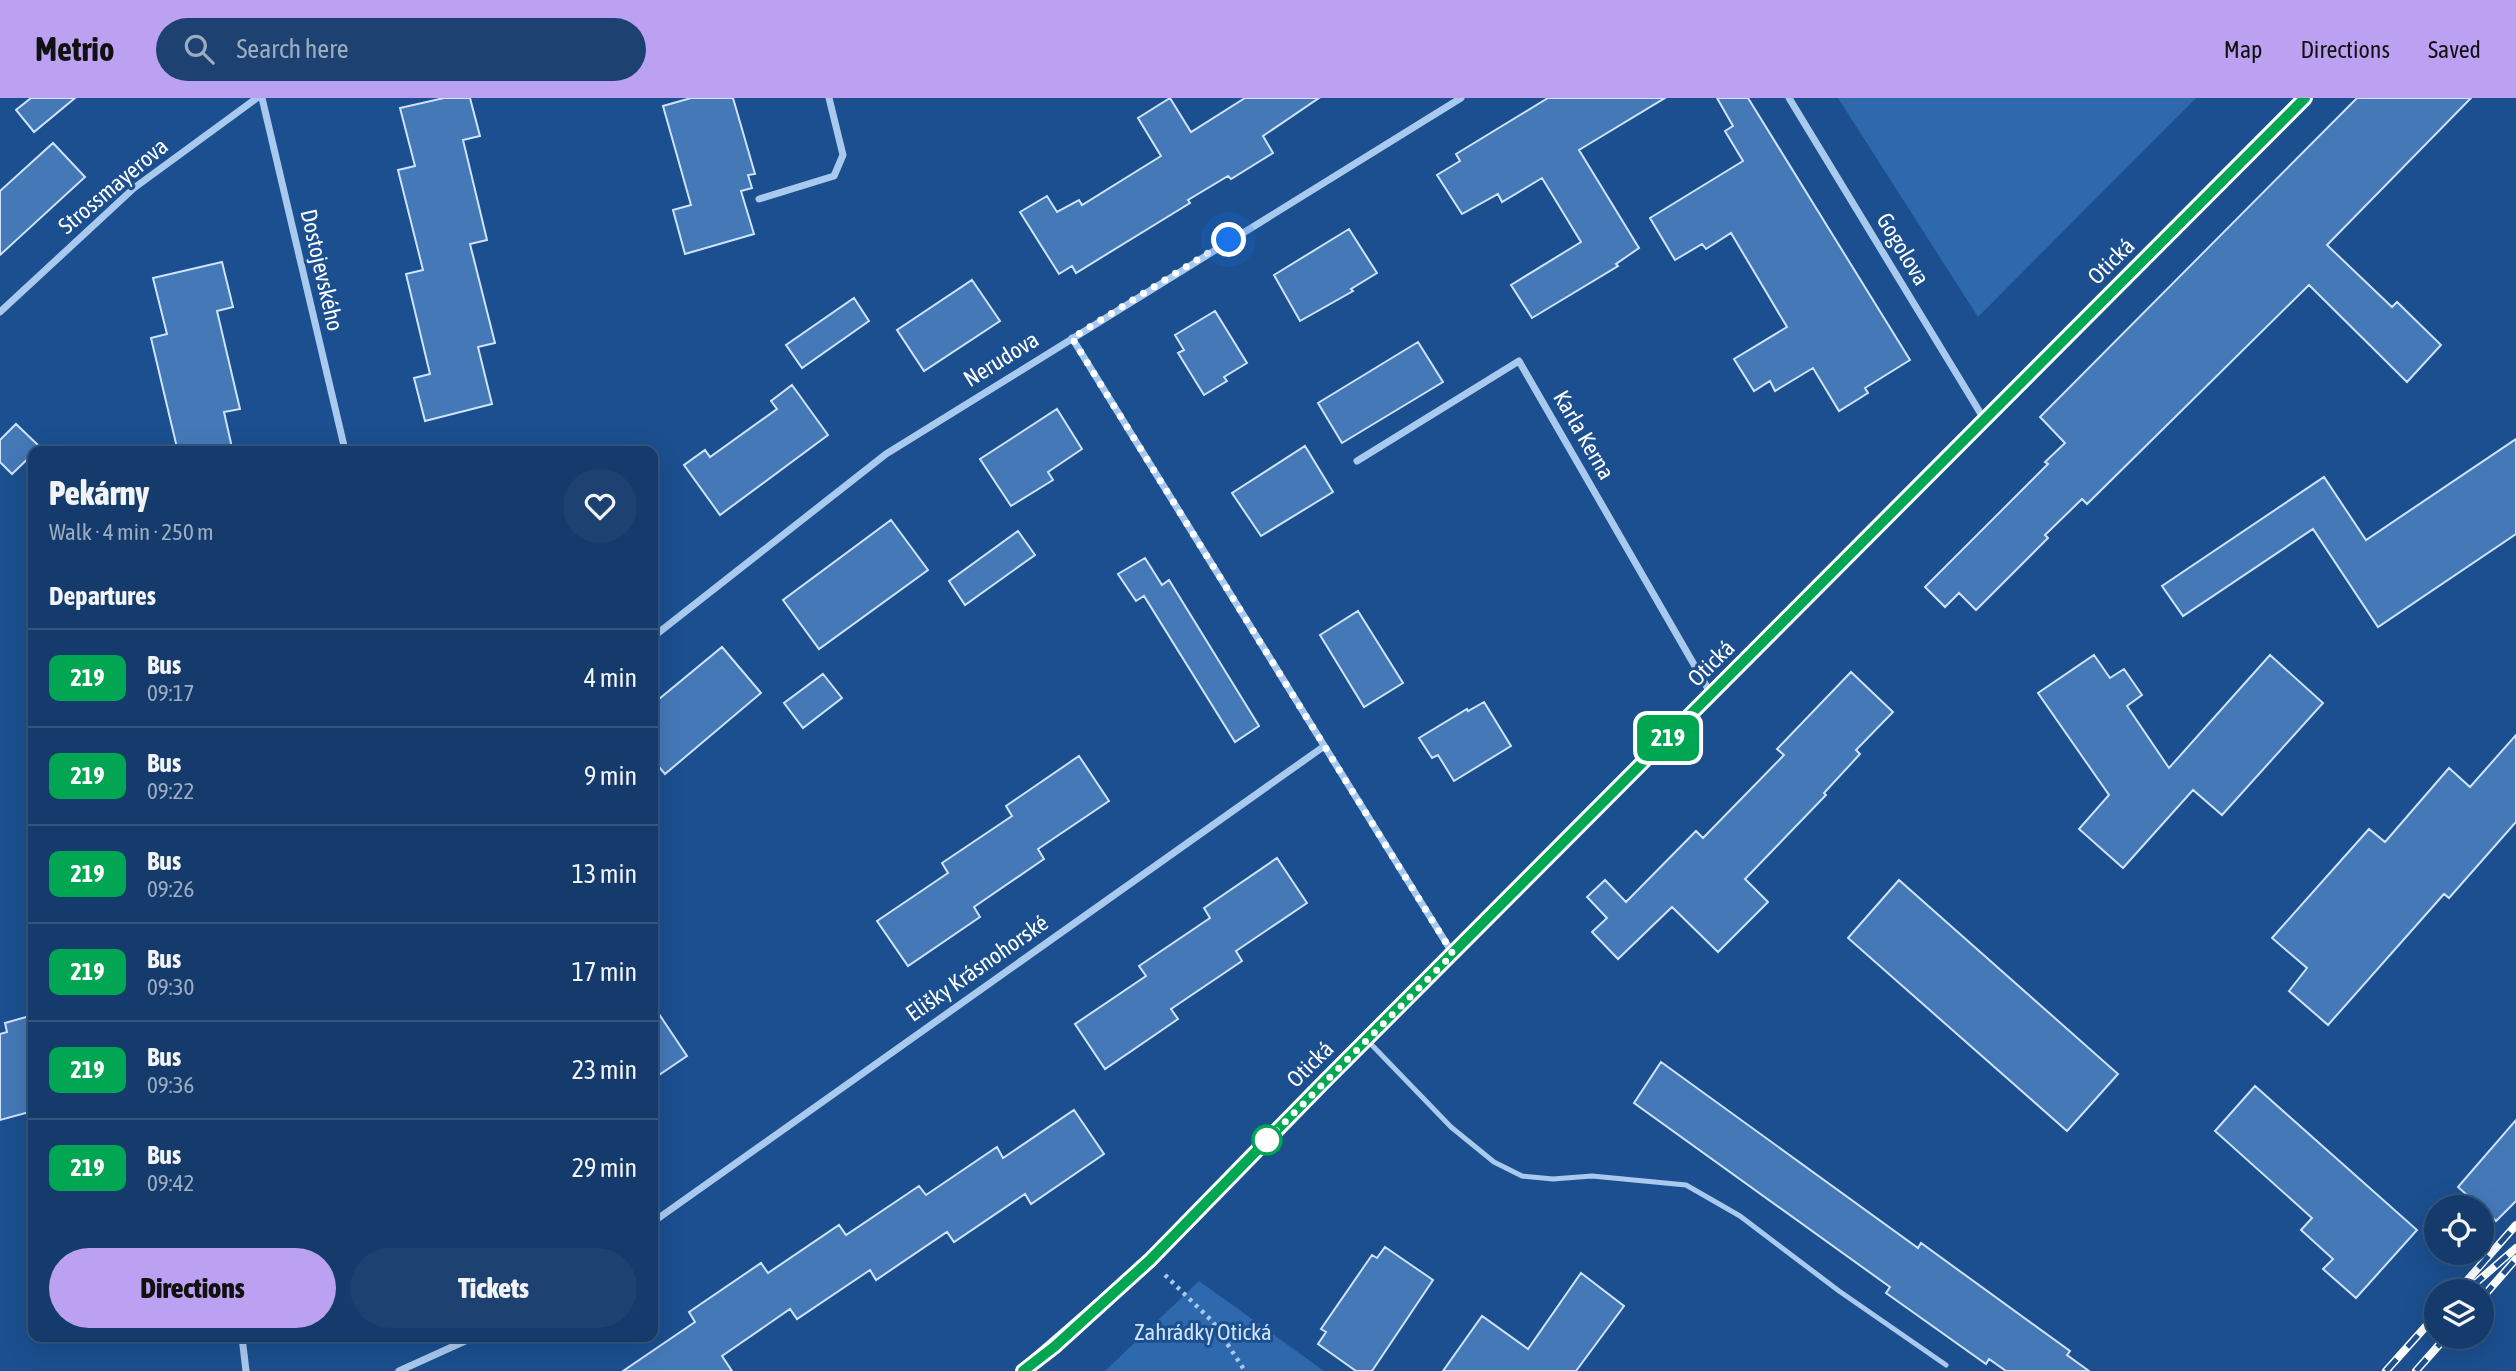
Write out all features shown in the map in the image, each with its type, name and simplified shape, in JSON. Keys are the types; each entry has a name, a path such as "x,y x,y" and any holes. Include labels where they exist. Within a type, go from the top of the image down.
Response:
{"street":[{"name":"Strossmayerova","path":"0,312 134,188 257,98"},
{"name":"Dostojevského","path":"262,98 344,446"},
{"path":"759,199 834,176 843,155 829,98"},
{"name":"Nerudova","path":"658,633 886,454 1461,98"},
{"name":"Gogolova","path":"1789,98 1984,420"},
{"name":"Otická","path":"1023,1371 1054,1347 1150,1260 2305,98"},
{"path":"1072,338 1453,954"},
{"name":"Karla Kerna","path":"1357,461 1519,361 1711,695"},
{"name":"Elišky Krásnohorské","path":"658,1218 1323,747"},
{"path":"243,1342 246,1371"},
{"path":"399,1371 463,1342"}],"lane":[{"path":"1367,1040 1451,1127 1494,1162 1522,1176 1553,1180 1592,1176 1686,1185 1740,1216 1839,1291 1946,1365"}],"path":[{"path":"1150,1260 1213,1322 1245,1371"}],"green space":[{"path":"1838,98 2196,98 1978,317"},
{"name":"Zahrádky Otická","path":"1199,1281 1324,1371 1105,1371"}],"building":[{"path":"31,98 75,98 34,132 16,110"},
{"path":"444,98 470,98 480,136 463,140 487,240 470,244 495,343 478,347 492,404 425,421 414,378 430,374 406,274 423,270 398,170 415,166 400,108"},
{"path":"691,98 733,98 755,174 748,175 752,188 741,191 754,234 685,254 673,210 691,205 663,106"},
{"path":"1170,98 1191,132 1245,98 1319,98 1263,136 1273,153 1231,179 1228,176 1188,200 1190,203 1076,273 1072,266 1059,274 1020,212 1047,196 1057,212 1079,200 1082,205 1161,156 1138,118"},
{"path":"1548,98 1665,98 1579,150 1639,248 1616,264 1618,266 1532,318 1511,285 1581,242 1542,178 1502,202 1498,194 1462,214 1437,175 1460,161 1456,154"},
{"path":"1717,98 1748,98 1910,360 1865,388 1868,393 1839,411 1813,368 1775,391 1770,381 1754,391 1734,359 1787,327 1731,233 1706,249 1702,244 1675,260 1650,218 1743,161 1725,131 1733,126"},
{"path":"2357,98 2471,98 2327,245 2392,307 2397,302 2441,345 2407,382 2309,285 2087,504 2082,499 2045,535 2048,538 1976,610 1959,593 1945,607 1925,587 2048,464 2045,462 2065,443 2040,417"},
{"path":"53,143 85,177 0,255 0,191"},
{"path":"1349,229 1377,273 1351,289 1353,291 1300,321 1274,275"},
{"path":"222,262 233,307 217,311 240,409 224,412 232,446 177,446 151,338 167,334 153,278"},
{"path":"972,280 1000,321 924,371 897,330"},
{"path":"854,298 869,321 802,368 786,345"},
{"path":"1215,311 1247,363 1224,377 1227,381 1204,395 1178,353 1184,350 1175,335"},
{"path":"1418,342 1443,382 1342,443 1318,403"},
{"path":"792,385 828,435 720,515 684,465 705,450 710,457 777,409 771,401"},
{"path":"1057,409 1082,449 1048,472 1053,480 1011,506 980,459"},
{"path":"16,424 39,446 28,446 28,459 12,474 0,462 0,440"},
{"path":"2516,439 2516,534 2378,627 2313,529 2183,616 2162,586 2324,477 2366,540"},
{"path":"1305,446 1333,492 1261,536 1232,493"},
{"path":"891,520 928,570 819,649 783,600"},
{"path":"1018,531 1035,555 965,605 949,581"},
{"path":"1145,558 1162,585 1169,580 1259,726 1235,742 1144,596 1136,601 1118,574"},
{"path":"1358,611 1403,683 1364,707 1320,635"},
{"path":"722,647 761,693 665,774 658,766 658,700"},
{"path":"2094,655 2110,678 2124,669 2142,695 2127,706 2169,768 2270,655 2323,703 2222,815 2193,790 2123,868 2079,829 2109,795 2038,693"},
{"path":"1851,672 1893,712 1856,750 1860,754 1824,793 1826,795 1745,879 1768,902 1718,952 1672,907 1618,959 1592,932 1607,918 1587,897 1605,880 1626,902 1696,831 1703,838 1784,755 1777,749"},
{"path":"823,674 842,698 803,728 784,703"},
{"path":"1484,702 1511,746 1454,781 1438,755 1432,758 1419,738 1467,709 1468,711"},
{"path":"2516,735 2516,822 2449,898 2444,894 2328,1025 2289,991 2307,968 2272,938 2369,829 2385,842 2449,768 2470,787"},
{"path":"1079,756 1109,801 1038,849 1044,859 974,907 980,917 908,966 877,921 948,873 942,863 1012,816 1006,806"},
{"path":"1277,858 1307,903 1236,951 1242,961 1171,1009 1178,1019 1105,1069 1075,1024 1146,976 1139,966 1210,918 1204,908"},
{"path":"1899,880 2118,1074 2067,1131 1848,938"},
{"path":"658,1012 687,1056 658,1076"},
{"path":"28,1016 28,1112 0,1120 0,1034 7,1032 5,1023"},
{"path":"1661,1062 1918,1248 1921,1243 2070,1351 2067,1355 2089,1371 2006,1371 1989,1359 1986,1364 1886,1293 1890,1287 1634,1103"},
{"path":"2255,1086 2417,1230 2356,1298 2323,1269 2333,1259 2301,1230 2312,1218 2215,1131"},
{"path":"1074,1110 1104,1154 1031,1204 1025,1194 954,1242 947,1232 876,1280 870,1270 797,1319 790,1309 722,1356 732,1371 623,1371 695,1322 689,1312 761,1263 768,1273 839,1225 846,1235 919,1186 926,1195 997,1147 1003,1158"},
{"path":"2516,1120 2516,1201 2496,1221 2494,1195 2467,1195 2458,1187"},
{"path":"1385,1247 1433,1280 1372,1371 1356,1371 1318,1344 1326,1332 1321,1329 1372,1255 1377,1258"},
{"path":"1581,1273 1624,1306 1576,1371 1443,1371 1482,1316 1528,1349"}],"railway":[{"path":"2468,1279 2516,1225"},
{"path":"2480,1279 2516,1248"},
{"path":"2494,1284 2516,1259"},
{"path":"2386,1371 2424,1328"},
{"path":"2416,1371 2435,1349"}],"bus line":[{"name":"219","path":"1023,1371 1054,1347 1150,1260 2305,98"}],"route":[{"path":"1229,240 1072,338 1453,954 1321,1085 1264,1143 1267,1140"}]}
